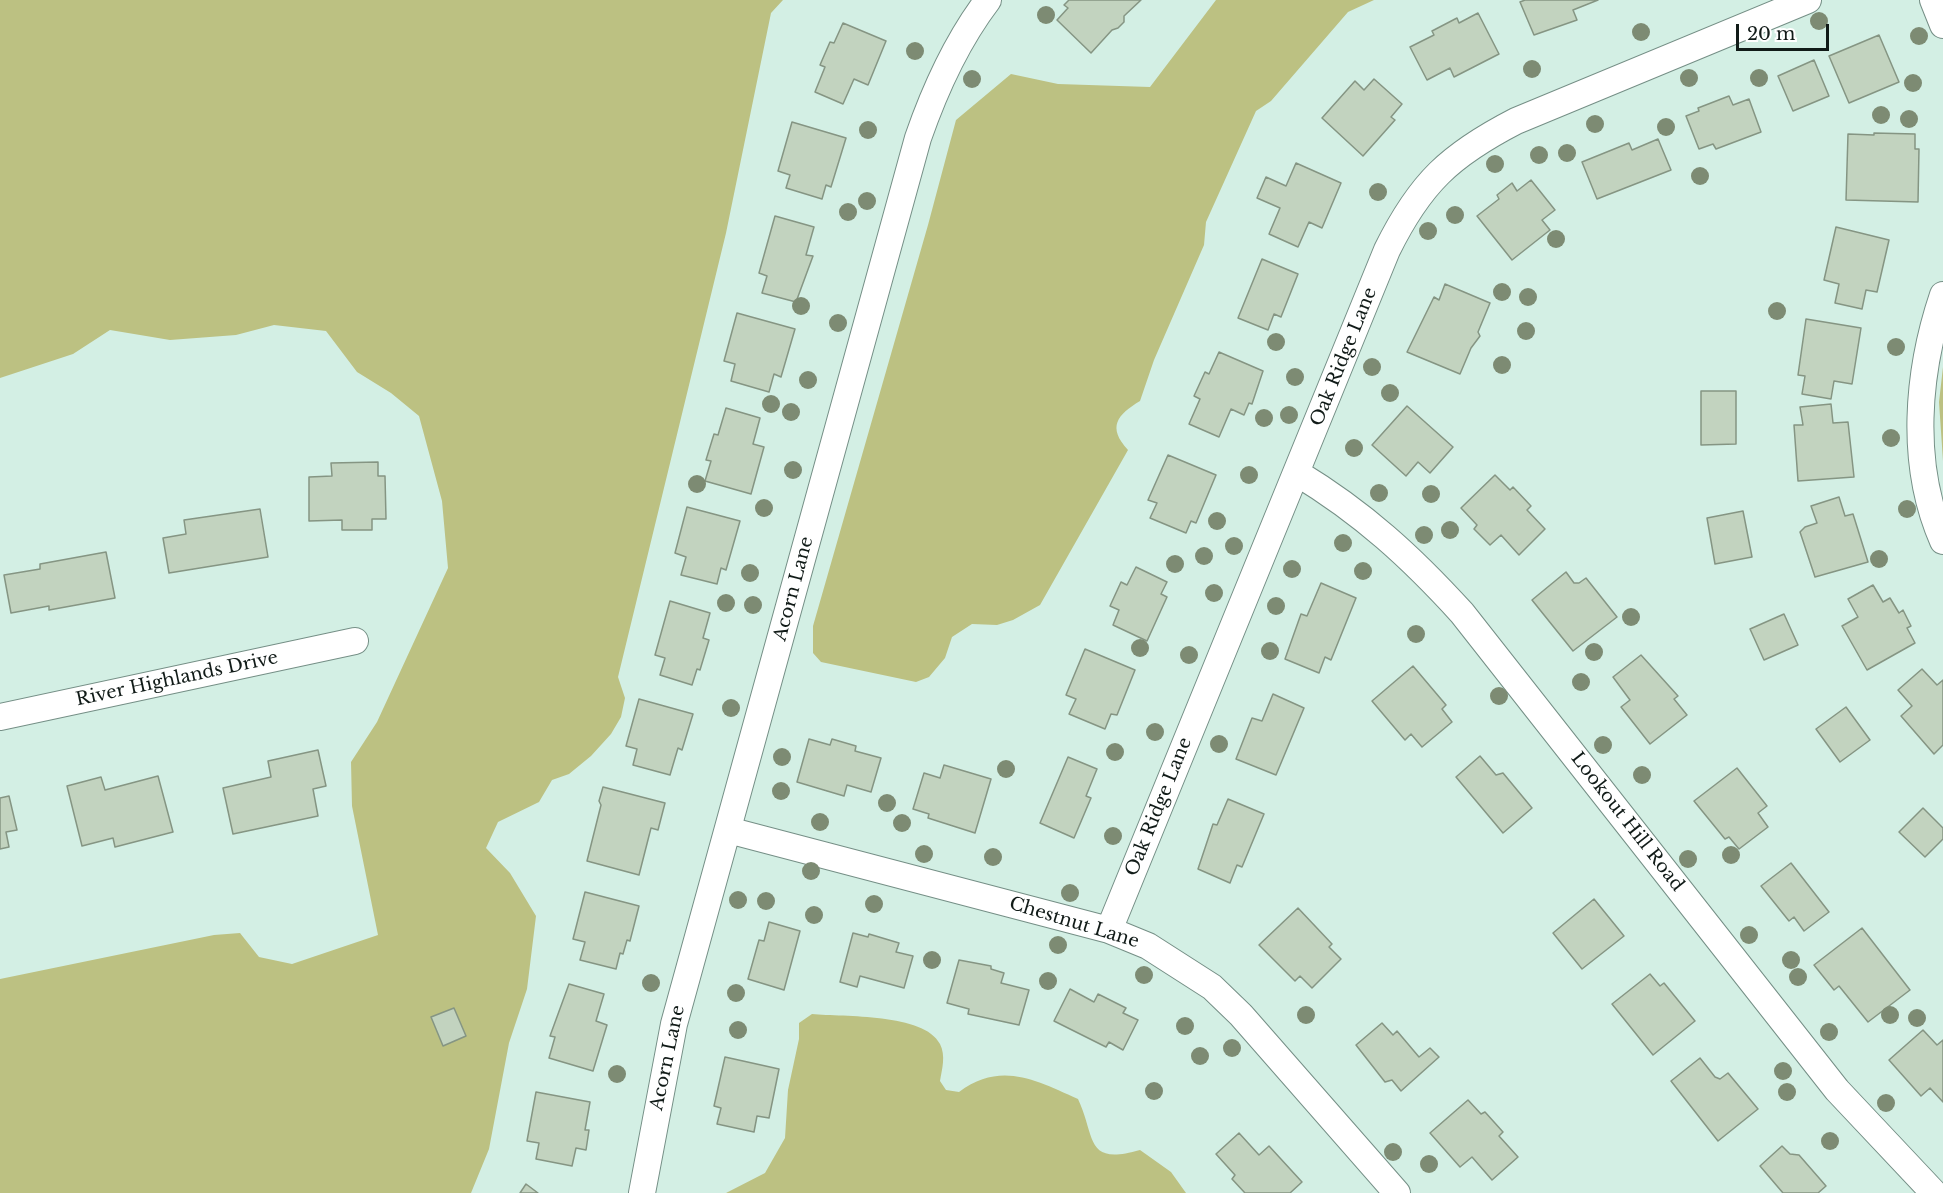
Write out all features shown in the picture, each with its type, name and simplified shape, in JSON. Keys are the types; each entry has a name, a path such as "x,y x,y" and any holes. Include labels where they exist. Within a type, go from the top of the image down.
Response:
{"street":[{"name":"Acorn Lane","path":"642,1193 674,1024 918,138 932,96 950,59 987,0"},
{"name":"Oak Ridge Lane","path":"1109,930 1387,250 1405,214 1426,185 1452,160 1482,138 1516,121 1808,0"},
{"path":"1933,0 1943,25"},
{"path":"1943,295 1924,363 1921,403 1926,481 1943,541"},
{"name":"Lookout Hill Road","path":"1297,473 1332,494 1395,543 1462,613 1837,1090 1934,1193"},
{"name":"River Highlands Drive","path":"0,717 355,641"},
{"name":"Chestnut Lane","path":"728,830 1109,930 1148,946 1212,987 1256,1032 1397,1193"}],"green space":[{"path":"0,0 783,0 771,13 726,233 618,677 625,698 621,717 611,734 591,756 569,774 552,780 539,802 498,822 486,848 510,873 536,916 527,989 509,1043 489,1149 471,1193 0,1193 0,979 214,935 240,933 259,957 292,964 378,935 352,806 351,762 377,722 448,568 442,501 419,416 391,393 357,372 326,331 274,325 236,335 170,340 110,330 73,354 0,378"},
{"path":"1216,0 1374,0 1348,12 1271,101 1256,111 1206,222 1204,245 1154,360 1140,401 1125,411 1118,422 1118,435 1128,450 1040,605 1013,620 997,625 972,624 952,637 945,658 929,677 916,682 821,662 813,653 813,626 956,120 1011,74 1058,84 1150,87"},
{"path":"1943,367 1943,461 1939,402"},
{"path":"812,1014 882,1018 918,1027 931,1034 942,1049 943,1062 940,1081 946,1090 959,1092 989,1077 1004,1076 1033,1080 1078,1099 1091,1136 1101,1151 1109,1154 1122,1154 1140,1150 1171,1172 1186,1193 726,1193 765,1173 785,1138 788,1090 799,1039 799,1023"}],"building":[{"path":"1069,0 1141,0 1124,16 1124,22 1112,30 1091,53 1057,20 1068,8 1064,5"},
{"path":"1525,0 1598,0 1573,10 1577,20 1534,35 1520,2"},
{"path":"1478,13 1499,54 1454,77 1450,68 1427,80 1410,47 1434,35 1432,31 1457,18 1459,23"},
{"path":"843,23 886,41 868,85 854,79 843,104 815,92 825,67 820,65 830,42 834,43"},
{"path":"1879,35 1899,82 1849,103 1829,56"},
{"path":"1814,60 1829,96 1793,111 1778,76"},
{"path":"1374,79 1402,104 1391,117 1395,120 1363,156 1322,118 1355,81 1364,90"},
{"path":"1729,96 1733,105 1749,99 1761,132 1716,149 1713,144 1699,149 1686,116 1699,111 1698,108"},
{"path":"792,122 846,138 831,187 826,185 822,199 786,188 790,175 778,171"},
{"path":"1874,133 1915,134 1915,149 1919,149 1918,202 1846,200 1848,134 1874,135"},
{"path":"1658,139 1671,170 1597,199 1582,162 1629,143 1632,150"},
{"path":"1296,163 1341,183 1322,228 1309,222 1298,247 1269,234 1280,208 1257,198 1266,177 1286,186"},
{"path":"1531,180 1555,210 1542,220 1550,230 1512,260 1477,216 1499,199 1497,195 1512,183 1517,191"},
{"path":"775,216 814,227 806,255 813,256 796,302 762,293 767,276 759,273"},
{"path":"1836,227 1889,240 1877,292 1866,290 1862,309 1835,303 1839,284 1824,280"},
{"path":"1262,259 1298,274 1281,317 1274,314 1268,330 1238,318"},
{"path":"1445,284 1490,303 1478,332 1480,336 1471,348 1460,374 1407,352 1434,297 1439,300"},
{"path":"737,313 795,329 781,377 774,374 769,392 731,381 735,364 724,361"},
{"path":"1806,319 1861,328 1852,384 1834,381 1831,399 1802,394 1805,376 1798,375"},
{"path":"1219,352 1263,371 1252,404 1249,403 1244,415 1231,409 1219,437 1189,424 1200,399 1194,396 1205,372 1209,374"},
{"path":"1701,391 1736,391 1736,444 1701,445"},
{"path":"1831,404 1833,423 1848,422 1854,477 1798,481 1794,425 1803,425 1800,407"},
{"path":"1407,406 1453,447 1430,473 1418,462 1406,476 1372,445"},
{"path":"726,408 760,418 753,444 764,447 751,494 705,481 711,461 706,460 714,434 718,435"},
{"path":"1168,455 1216,475 1196,523 1191,521 1186,533 1150,518 1157,503 1148,500"},
{"path":"378,462 378,476 385,476 386,519 372,519 372,530 342,530 342,520 309,521 309,477 332,476 331,463"},
{"path":"1495,475 1510,490 1513,487 1531,506 1527,510 1545,529 1519,555 1501,535 1490,545 1474,529 1477,525 1461,508"},
{"path":"1839,497 1845,516 1853,514 1868,562 1815,577 1800,532 1805,527 1817,523 1811,506"},
{"path":"687,507 740,521 726,570 721,568 717,584 681,575 686,557 675,553"},
{"path":"260,509 268,557 169,573 163,538 186,534 184,520"},
{"path":"1743,511 1752,557 1715,564 1707,518"},
{"path":"106,552 115,598 49,610 49,606 11,613 4,575 40,569 40,564"},
{"path":"1136,567 1167,582 1161,594 1167,597 1147,641 1113,625 1119,610 1110,606 1121,582 1127,585"},
{"path":"1566,572 1574,583 1579,583 1586,578 1617,617 1573,651 1532,600"},
{"path":"1321,583 1356,598 1331,660 1325,657 1319,673 1285,659 1301,614 1307,616"},
{"path":"1873,585 1883,602 1890,598 1899,613 1903,610 1911,626 1907,628 1915,643 1867,670 1842,626 1858,617 1848,599"},
{"path":"670,601 710,613 703,638 709,640 700,670 697,669 692,685 660,675 665,658 655,655"},
{"path":"1784,614 1798,645 1764,660 1750,629"},
{"path":"1085,649 1135,670 1117,715 1111,714 1105,729 1069,714 1076,699 1066,695"},
{"path":"1641,655 1678,696 1674,699 1687,715 1650,744 1621,707 1630,700 1613,677"},
{"path":"1413,666 1446,705 1442,709 1452,722 1422,747 1411,734 1405,740 1372,701"},
{"path":"1922,669 1937,685 1943,680 1943,745 1934,754 1901,716 1912,706 1898,690"},
{"path":"1273,694 1304,708 1276,775 1236,759 1252,718 1262,721"},
{"path":"639,699 693,714 682,750 678,748 670,775 633,765 637,749 626,746"},
{"path":"1846,707 1870,740 1840,762 1816,729"},
{"path":"809,739 830,745 832,739 856,746 855,751 881,758 871,792 847,785 844,796 797,782"},
{"path":"318,750 326,786 313,789 318,816 233,834 223,788 271,777 268,761"},
{"path":"1480,756 1496,775 1503,773 1532,808 1503,833 1456,777"},
{"path":"1068,757 1097,769 1086,796 1091,798 1074,838 1040,823"},
{"path":"944,765 991,779 975,833 928,818 929,814 913,809 924,773 940,778"},
{"path":"1737,768 1767,806 1758,813 1768,827 1739,849 1729,837 1725,839 1694,801"},
{"path":"158,776 173,832 115,847 113,838 82,846 67,786 101,777 105,790"},
{"path":"603,787 665,803 658,830 651,828 639,875 587,861 601,805 599,801"},
{"path":"9,796 17,830 6,832 9,847 0,849 0,798"},
{"path":"1228,799 1264,814 1242,867 1237,865 1230,883 1198,869 1213,824 1217,825"},
{"path":"1923,808 1943,828 1943,839 1925,857 1899,832"},
{"path":"1791,863 1829,912 1804,931 1794,917 1789,921 1761,886"},
{"path":"585,892 639,906 630,941 627,940 623,954 620,953 616,969 580,960 585,942 573,939"},
{"path":"1594,899 1624,936 1582,969 1553,933"},
{"path":"1298,908 1332,944 1329,947 1341,959 1312,988 1300,976 1295,981 1259,945"},
{"path":"769,922 800,931 784,990 748,979 759,940 764,941"},
{"path":"1862,928 1910,990 1868,1022 1839,986 1834,990 1814,965"},
{"path":"853,933 868,937 869,934 899,943 896,952 913,956 904,988 860,976 857,987 840,982"},
{"path":"959,960 991,966 991,969 1004,973 1001,983 1029,990 1019,1025 968,1014 969,1009 947,1003"},
{"path":"1650,974 1660,986 1664,983 1695,1021 1653,1055 1612,1004"},
{"path":"569,984 604,994 596,1021 607,1025 593,1071 549,1058 555,1037 550,1036"},
{"path":"1070,989 1094,1002 1098,994 1126,1008 1123,1013 1138,1020 1123,1050 1109,1042 1106,1047 1054,1021"},
{"path":"454,1008 466,1036 443,1046 431,1017"},
{"path":"1382,1023 1393,1035 1397,1031 1419,1057 1430,1048 1439,1057 1401,1091 1392,1080 1385,1082 1356,1045"},
{"path":"1923,1030 1937,1045 1943,1040 1943,1102 1930,1088 1921,1096 1889,1060"},
{"path":"725,1057 779,1069 769,1118 757,1116 754,1132 717,1124 721,1108 714,1106"},
{"path":"1700,1058 1715,1077 1720,1079 1728,1073 1758,1109 1718,1141 1671,1081"},
{"path":"536,1092 590,1102 585,1130 589,1130 586,1150 576,1148 572,1166 536,1159 539,1143 527,1141"},
{"path":"1468,1100 1481,1114 1485,1112 1503,1132 1499,1136 1518,1157 1492,1180 1472,1157 1460,1167 1430,1133"},
{"path":"1239,1133 1259,1155 1269,1146 1302,1182 1290,1193 1245,1193 1232,1179 1235,1175 1216,1154"},
{"path":"1782,1146 1790,1154 1799,1155 1826,1186 1818,1193 1783,1193 1760,1166"},
{"path":"526,1184 538,1193 520,1193"}]}
